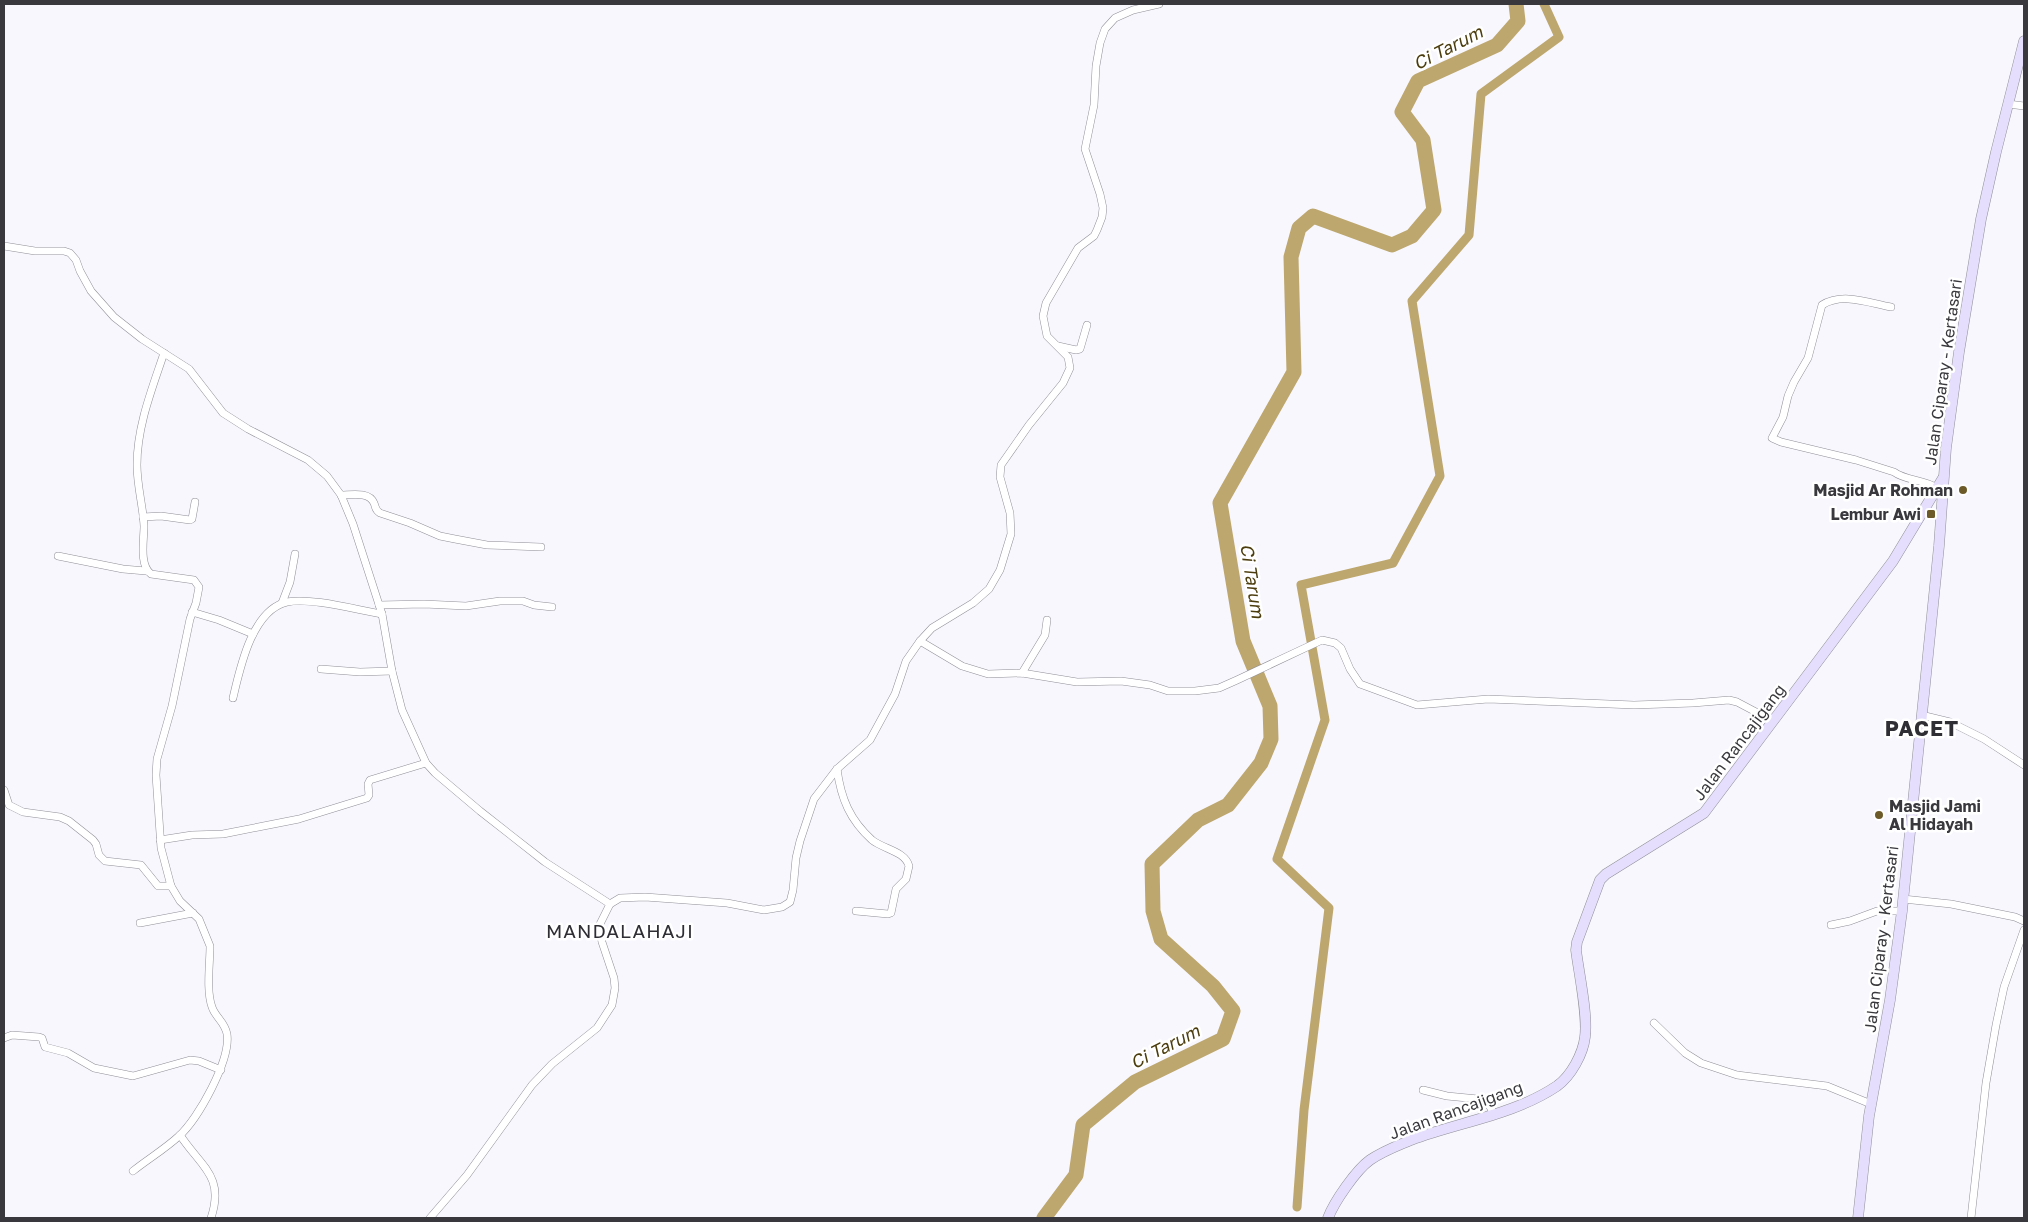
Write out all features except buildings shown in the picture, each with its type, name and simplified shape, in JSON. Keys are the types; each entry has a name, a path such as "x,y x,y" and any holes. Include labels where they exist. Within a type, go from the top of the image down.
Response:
{"main road":[{"name":"Jalan Ciparay - Kertasari","path":"1858,1218 1871,1104 1890,1000 1902,911 1944,477 1959,352 1981,219 2024,41"},
{"name":"Jalan Rancajigang","path":"1328,1218 1351,1181 1369,1161 1392,1148 1422,1136 1494,1114 1531,1100 1559,1085 1577,1062 1586,1037 1576,942 1600,880 1606,874 1704,813 1772,721 1844,629 1892,561 1944,477"}],"street":[{"path":"430,1218 467,1175 532,1085 552,1064 597,1028 612,1006 615,988 614,978 602,942 599,926 610,904 620,898 628,897 727,903 764,910 775,910 787,905 792,896 796,858 807,816 820,788 837,769 870,740 895,694 906,661 920,641 932,628 973,603 989,589 1000,570 1011,534 1010,513 1000,477 1002,465 1029,425 1063,383 1070,368 1068,357 1047,336 1043,316 1046,303 1078,248 1094,236 1103,208 1084,149 1094,105 1096,66 1100,43 1106,29 1115,18 1133,10 1159,4"},
{"path":"2008,104 2024,106"},
{"path":"4,246 36,251 64,251 70,253 76,260 91,291 102,305 125,327 179,362 196,377 216,406 227,416 308,460 327,476 341,496 353,524 382,614 392,671 402,710 426,763 480,811 544,862 610,904"},
{"path":"1891,307 1845,299 1834,300 1822,305 1808,358 1794,382 1788,396 1783,417 1772,438 1781,442 1856,460 1894,472 1899,476 1931,484 1937,488"},
{"path":"1058,346 1076,350 1080,349 1087,325"},
{"path":"146,571 138,454 147,403 164,353"},
{"path":"341,496 360,494 368,497 372,499 377,511 380,513 410,522 440,536 487,545 541,547"},
{"path":"143,517 161,516 190,520 192,519 195,502"},
{"path":"233,698 240,670 253,634 265,616 282,603 290,582 294,554"},
{"path":"58,556 197,582 199,592 192,612 172,706 157,759 156,775 160,840 171,886 177,897 199,919 210,946 211,1006 226,1031 227,1041 220,1070 203,1104 180,1135 133,1171"},
{"path":"282,603 311,601 382,614"},
{"path":"379,604 466,606 523,601 534,605 552,607"},
{"path":"192,612 219,620 253,634"},
{"path":"1022,674 1045,635 1047,620"},
{"path":"920,641 962,666 988,674 1022,674 1077,682 1130,682 1150,685 1168,691 1209,690 1265,668 1318,642 1329,640 1341,648 1350,669 1360,684 1417,705 1488,699 1634,705 1729,700 1737,702 1772,721"},
{"path":"321,669 360,672 392,671"},
{"path":"1921,715 1950,722 1984,739 2024,765"},
{"path":"160,840 192,835 223,834 299,820 367,798 370,795 368,784 370,780 426,763"},
{"path":"837,769 843,802 854,820 874,842 885,846 903,858 909,866 906,879 896,889 892,913 856,911"},
{"path":"4,790 9,805 23,812 60,817 70,821 93,840 99,855 105,861 141,865 158,886 171,886"},
{"path":"1903,898 1951,904 2015,917 2024,921"},
{"path":"1832,925 1850,921 1877,911 1902,911"},
{"path":"140,922 193,913"},
{"path":"1971,1218 1988,1069 2004,987 2021,950 2024,930"},
{"path":"1654,1023 1686,1053 1701,1063 1737,1076 1828,1086 1871,1104"},
{"path":"4,1038 12,1035 39,1037 42,1038 44,1048 68,1053 94,1068 133,1076 142,1075 157,1068 184,1060 199,1062 220,1070"},
{"path":"1423,1090 1447,1096 1478,1099 1488,1103 1494,1114"},
{"path":"180,1135 213,1180 216,1194 211,1218"}],"waterway":[{"name":"Ci Tarum","path":"1044,1218 1076,1175 1083,1125 1135,1082 1223,1039 1233,1011 1213,986 1161,939 1153,911 1152,864 1198,820 1228,805 1261,763 1271,739 1270,706 1243,641 1220,503 1294,372 1291,257 1299,228 1313,216 1392,245 1412,236 1434,210 1423,140 1402,112 1418,81 1497,45 1518,21 1516,4"},
{"path":"1297,1207 1304,1110 1329,908 1277,859 1325,720 1301,585 1393,563 1440,476 1412,301 1469,235 1481,94 1559,37 1544,4"}],"place":[{"name":"Masjid Ar Rohman","path":"1963,490"},
{"name":"Lembur Awi","path":"1931,514"},
{"name":"Masjid Jami Al Hidayah","path":"1879,815"}],"district":[{"name":"PACET","path":"1922,729"},
{"name":"MANDALAHAJI","path":"620,931"}]}
